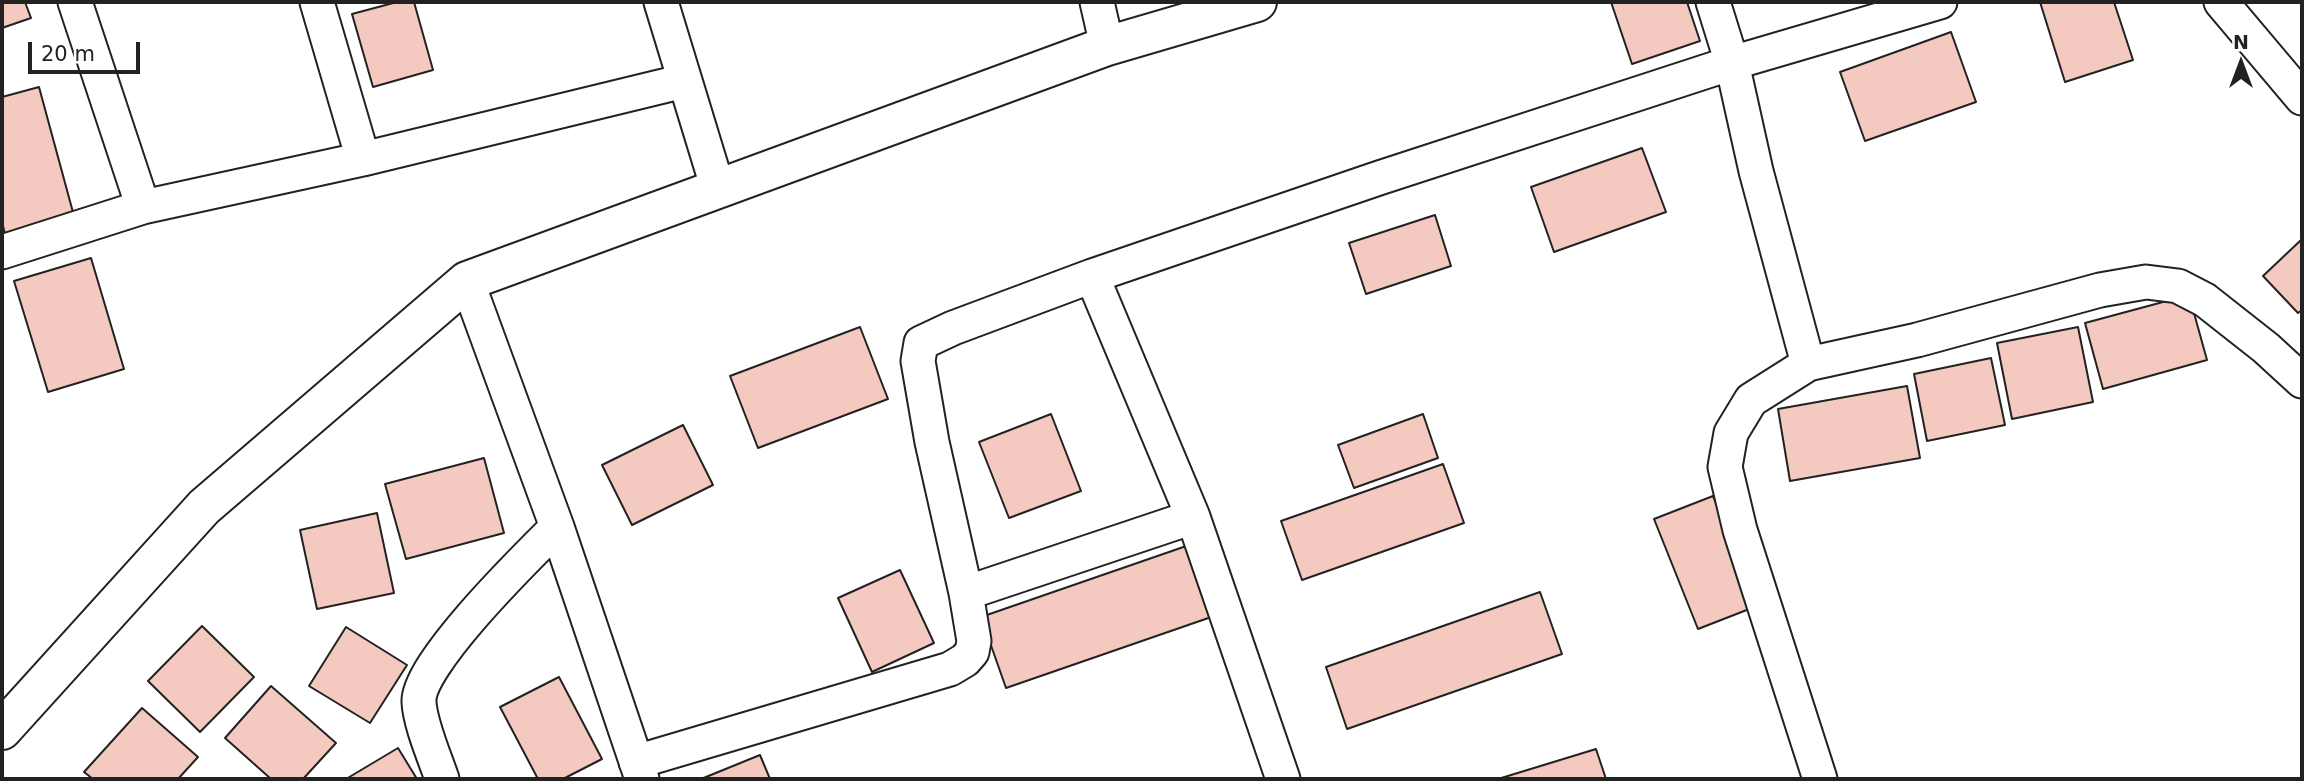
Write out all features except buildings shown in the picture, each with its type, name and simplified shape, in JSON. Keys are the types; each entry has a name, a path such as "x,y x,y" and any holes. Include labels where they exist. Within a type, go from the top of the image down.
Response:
{"highway":[{"path":"2,730 204,508 467,281 1107,46 1257,2"}],"street":[{"path":"75,2 143,207"},
{"path":"317,2 363,159"},
{"path":"661,2 718,188"},
{"path":"1097,2 1107,46"},
{"path":"1713,2 1732,63 1756,171 1808,364"},
{"path":"467,281 557,527 639,771 950,669 972,652 974,641 966,593 932,442 918,361 921,343 953,328 1092,276 1379,178 1732,63 1940,2"},
{"path":"2221,2 2302,98"},
{"path":"2,252 143,207 363,159 684,81"},
{"path":"1092,276 1193,517 1283,779"},
{"path":"1821,779 1740,530 1725,467 1731,433 1751,400 1808,364 1917,340 2099,290 2146,282 2178,285 2205,300 2266,348 2302,381"},
{"path":"966,593 1193,517"},
{"path":"442,779 419,700 433,665 495,589 557,527"}]}
